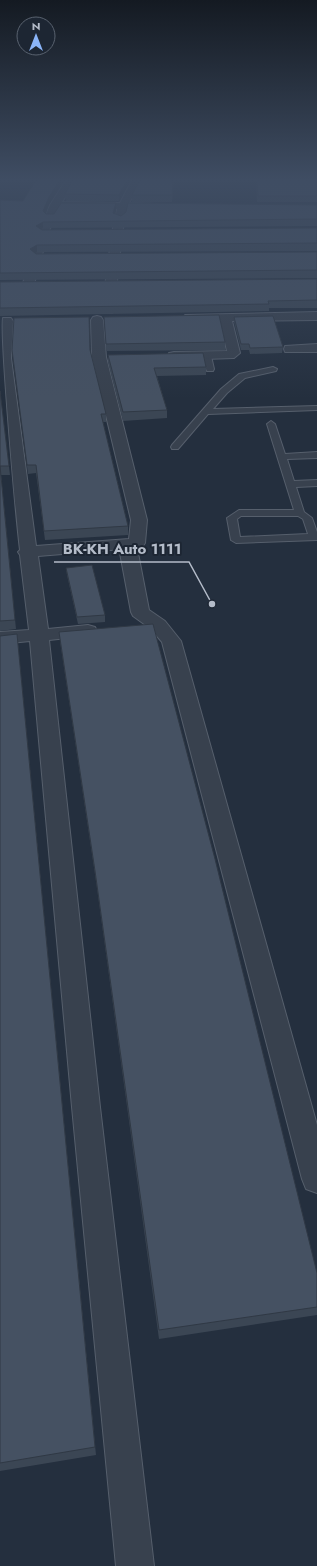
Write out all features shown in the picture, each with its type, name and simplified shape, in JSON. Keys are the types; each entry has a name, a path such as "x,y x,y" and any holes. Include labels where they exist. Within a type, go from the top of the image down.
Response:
{"street":[{"path":"41,253 41,257 13,321 4,358 27,552 39,634 86,1107 135,1566"},
{"path":"114,253 106,285 102,319 107,357 139,520 137,543 129,553 140,612 158,625 170,641 317,1179"},
{"path":"14,285 43,285"},
{"path":"106,285 126,285"},
{"path":"178,318 317,316"},
{"path":"161,356 207,356 228,355 234,353 225,317"},
{"path":"290,349 317,348"},
{"path":"27,552 137,543"},
{"path":"134,627 158,625"},
{"path":"0,638 102,630"}],"lane":[{"path":"207,356 210,369"},
{"path":"175,447 224,391 242,376 273,369"},
{"path":"206,412 317,408"},
{"path":"271,424 300,513 307,518 316,538 236,540 232,518 239,513 300,513"},
{"path":"282,457 317,455"},
{"path":"290,484 317,483"}],"building":[{"path":"0,253 317,253 317,270 0,273"},
{"path":"317,279 317,300 268,301 269,304 0,308 0,282"},
{"path":"219,315 225,342 106,344 104,317"},
{"path":"273,316 283,347 250,348 249,344 241,344 234,317"},
{"path":"89,317 90,350 106,414 101,414 128,526 44,531 36,465 27,465 12,350 14,318"},
{"path":"203,353 206,367 154,368 167,410 123,412 108,355"},
{"path":"0,391 9,466 0,466"},
{"path":"0,466 15,620 0,621"},
{"path":"92,565 105,615 77,617 66,568"},
{"path":"153,624 215,859 317,1273 317,1307 159,1330 95,871 59,632"},
{"path":"17,634 95,1447 0,1463 0,636"}],"place":[{"name":"BK-KH Auto 1111","path":"212,604"}]}
